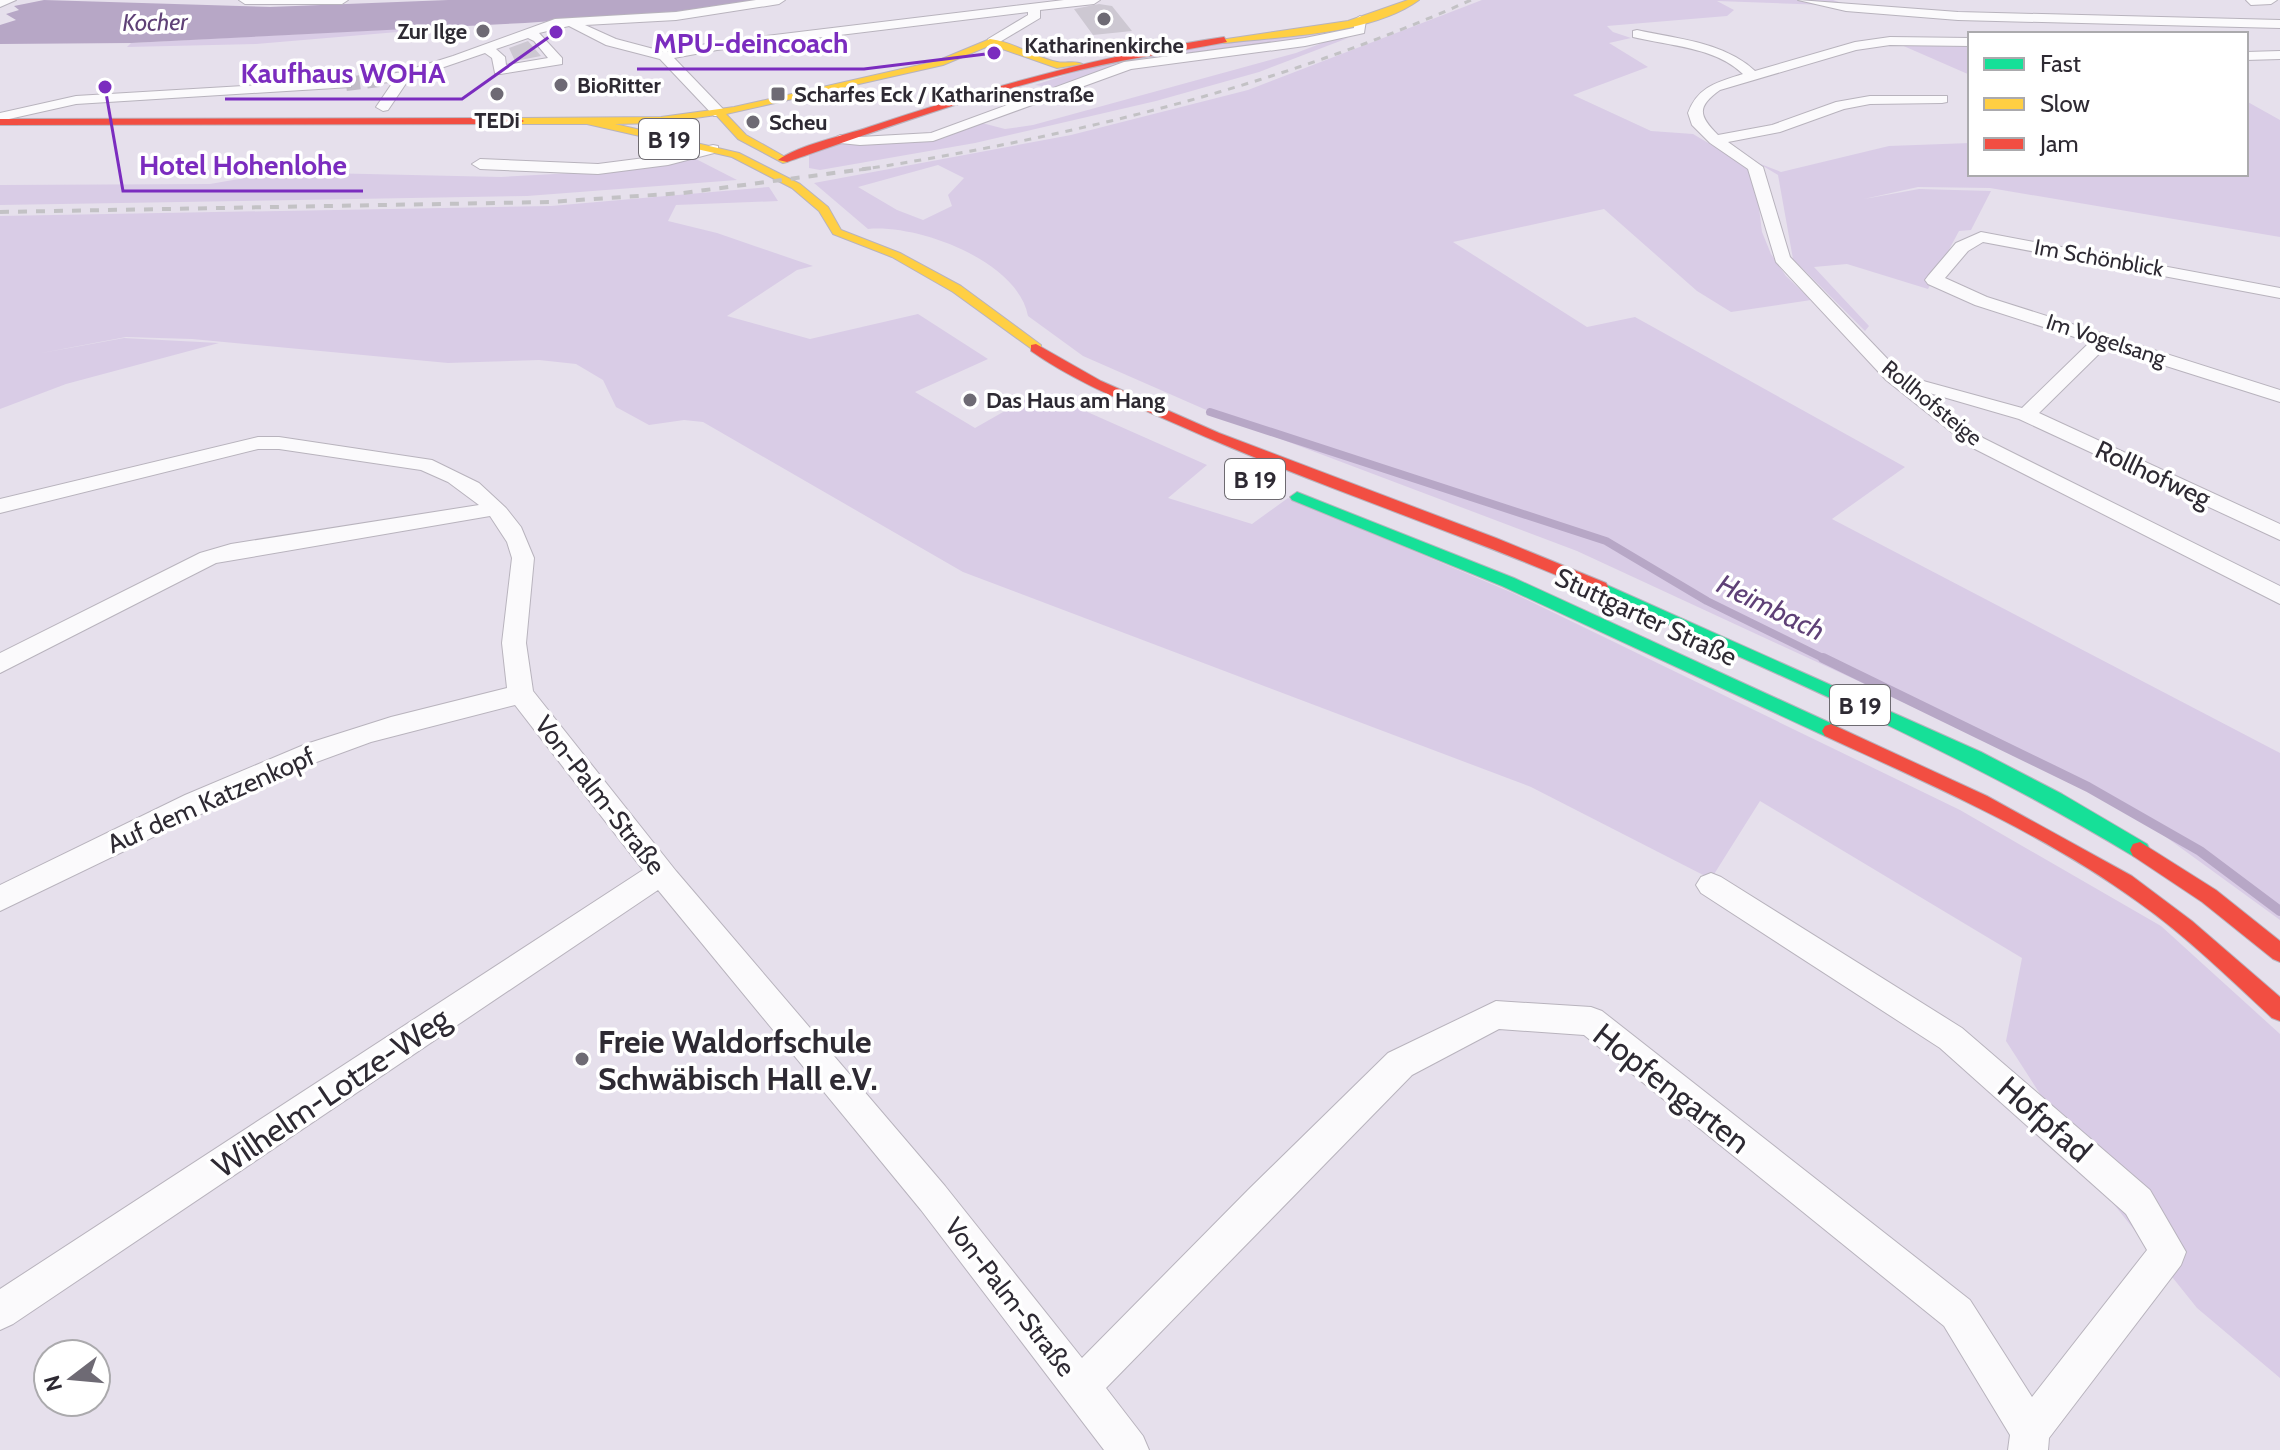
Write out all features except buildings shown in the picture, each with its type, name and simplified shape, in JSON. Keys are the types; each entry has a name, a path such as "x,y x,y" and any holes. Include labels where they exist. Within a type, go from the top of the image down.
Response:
{"main road":[{"path":"783,160 978,93 1056,70 1173,46 1314,29 1400,9 1415,0"},
{"path":"594,122 661,120 719,113 940,63 981,43 993,42 1056,70"},
{"path":"719,113 742,137 742,158"},
{"name":"B 19","path":"0,120 594,122 742,158 796,186 824,209 837,232 896,255 979,305 1049,358 1205,433 1540,560 1974,757 2043,791 2131,842 2280,953"},
{"path":"661,120 700,124 742,137 783,160 796,186"},
{"name":"B 19","path":"979,305 1004,349"},
{"name":"Stuttgarter Straße","path":"1280,490 1508,582 1974,797 2126,883 2222,959 2280,1011"}],"street":[{"path":"0,3 10,0"},
{"path":"245,0 342,0"},
{"path":"379,80 404,76 488,49 558,19 676,16 779,0"},
{"path":"558,19 611,42 665,56 717,46 1094,0"},
{"path":"1804,0 1846,7 1958,16 2280,24"},
{"path":"2251,1 2271,0"},
{"path":"957,5 977,14"},
{"path":"993,42 1036,15 1042,5"},
{"path":"1958,16 1985,32"},
{"path":"840,139 860,141 933,137 1129,65 1305,42 1360,30 1360,20"},
{"path":"488,49 498,57 500,70 557,61 539,38 526,32"},
{"path":"1637,34 1708,49 1735,59 1754,77"},
{"name":"Rollhofsteige","path":"1968,42 1890,41 1855,46 1715,87 1704,95 1695,113 1697,122 1715,140 1755,167 1782,258 1893,376 1976,442 2280,596"},
{"path":"2248,56 2280,55"},
{"path":"665,56 719,113"},
{"path":"383,107 404,76"},
{"path":"0,120 76,100 346,84"},
{"path":"1715,140 1775,129 1841,105 1870,100 1942,99"},
{"path":"480,164 598,169 668,160 713,149"},
{"name":"Im Schönblick","path":"1934,280 1962,247 1981,237 2280,293"},
{"name":"Im Vogelsang","path":"1934,280 1981,301 2280,396"},
{"path":"2026,415 2105,338"},
{"name":"Rollhofweg","path":"1893,376 2026,415 2280,533"},
{"name":"Von-Palm-Straße","path":"0,506 231,447 269,443 436,467 462,481 494,509 520,543 523,558 513,653 514,674 521,694 661,873 933,1198 1129,1450"},
{"path":"0,664 208,558 231,551 494,509"},
{"name":"Auf dem Katzenkopf","path":"0,899 243,780 305,755 413,721 521,694"},
{"name":"Wilhelm-Lotze-Weg","path":"0,1311 661,873"},
{"name":"Hofpfad","path":"1711,885 1951,1038 2138,1202 2168,1252 2029,1440"},
{"name":"Hopfengarten","path":"1080,1387 1400,1064 1496,1015 1591,1021 1957,1313 2029,1440"}],"shaded area":[{"path":"1482,0 1833,0 1851,6 1717,1 1734,10 1727,16 1607,26 1613,32 1631,38 1609,43 1648,67 1573,95 1651,131 1693,134 1744,164 1755,175 1762,232 1771,254 1786,276 1811,300 1731,312 1697,291 1604,209 1453,242 1587,327 1635,317 1905,467 1832,519 2280,753 2280,920 2148,824 2057,773 1577,551 1220,416 1083,356 1028,316 1020,296 1006,278 986,263 938,240 889,229 868,229 814,183 1071,135 1248,90","holes":["938,165 964,178 948,195 952,206 923,220 897,210 858,187"]},
{"path":"492,24 256,44 127,47 131,43"},
{"path":"1356,26 1356,29 1270,45 1146,59 1054,88 1035,85 1117,58"},
{"path":"1348,38 1259,72 1156,101 975,143 820,170 809,168 809,155 838,142 885,143 982,123 1005,129 1033,125 1296,53 1330,40"},
{"path":"1899,44 1968,46 1968,74"},
{"path":"2248,102 2280,120 2280,237 1990,188 1918,187 1864,199 1919,189 1991,191 1971,230 1959,231 1928,289 1847,264 1814,267 1869,326 1865,331 1793,259 1778,175 1758,163 1781,172 1889,146 1968,143 1968,176 2248,176"},
{"path":"696,159 737,180 527,196 0,205 0,185 210,184 278,172 501,177 573,173"},
{"path":"769,187 778,201 676,205 668,221 717,233 813,266 797,270 727,316 810,339 918,314 988,359 915,392 975,428 1040,391 1207,465 1168,498 1252,524 1288,498 1513,593 1960,810 2161,926 2280,1034 2280,1378 2197,1308 2100,1187 2006,1041 2022,958 1760,801 1711,879 1531,787 963,572 703,422 684,420 649,425 616,407 603,380 576,364 539,360 448,363 192,339 126,337 36,354 124,338 219,343 66,384 0,409 0,216 551,206"}],"water":[{"name":"Kocher","path":"44,0 270,7 448,0 759,0 678,12 525,23 131,43 0,44 0,25 16,20 6,14 19,10 14,6"}],"waterway":[{"name":"Heimbach","path":"1210,412 1606,541 1707,601 1827,660"},
{"name":"Heimbach","path":"1823,658 2088,787 2200,851 2280,911"}],"tunnel":[{"path":"346,84 379,80"}],"railway":[{"path":"867,169 1016,142 1171,106 1323,59 1471,0"},
{"path":"867,169 872,168"},
{"path":"0,212 549,202 683,193 867,169"},
{"path":"859,170 867,169"}],"traffic: fast":[{"path":"1297,497 1508,582 1831,731"},
{"path":"1600,587 1974,757 2055,799 2140,850"}],"traffic: slow":[{"path":"1224,40 1348,24 1395,10 1415,0"},
{"path":"594,122 661,120 734,110 940,63 990,42 1001,43 1057,65 1077,64"},
{"path":"719,113 742,137 783,160"},
{"path":"519,121 587,121 735,155 796,186 824,209 837,232 896,255 957,289 1036,348"}],"traffic: jam":[{"path":"783,160 946,105 1056,73 1111,59 1224,40"},
{"path":"0,122 519,121"},
{"path":"1036,348 1096,383 1214,436 1600,587"},
{"path":"1831,731 1943,783 2090,860 2185,927 2280,1011"},
{"path":"2140,850 2209,896 2280,953"}],"place":[{"name":"Katharinenkirche","path":"1104,19"},
{"name":"Zur Ilge","path":"483,31"},
{"name":"Kaufhaus WOHA","path":"556,32"},
{"name":"MPU-deincoach","path":"994,53"},
{"name":"BioRitter","path":"561,85"},
{"name":"Hotel Hohenlohe","path":"105,87"},
{"name":"TEDi","path":"497,94"},
{"name":"Scharfes Eck / Katharinenstraße","path":"778,94"},
{"name":"Scheu","path":"753,122"},
{"name":"Das Haus am Hang","path":"970,400"},
{"name":"Freie Waldorfschule Schwäbisch Hall e.V.","path":"582,1059"}]}
